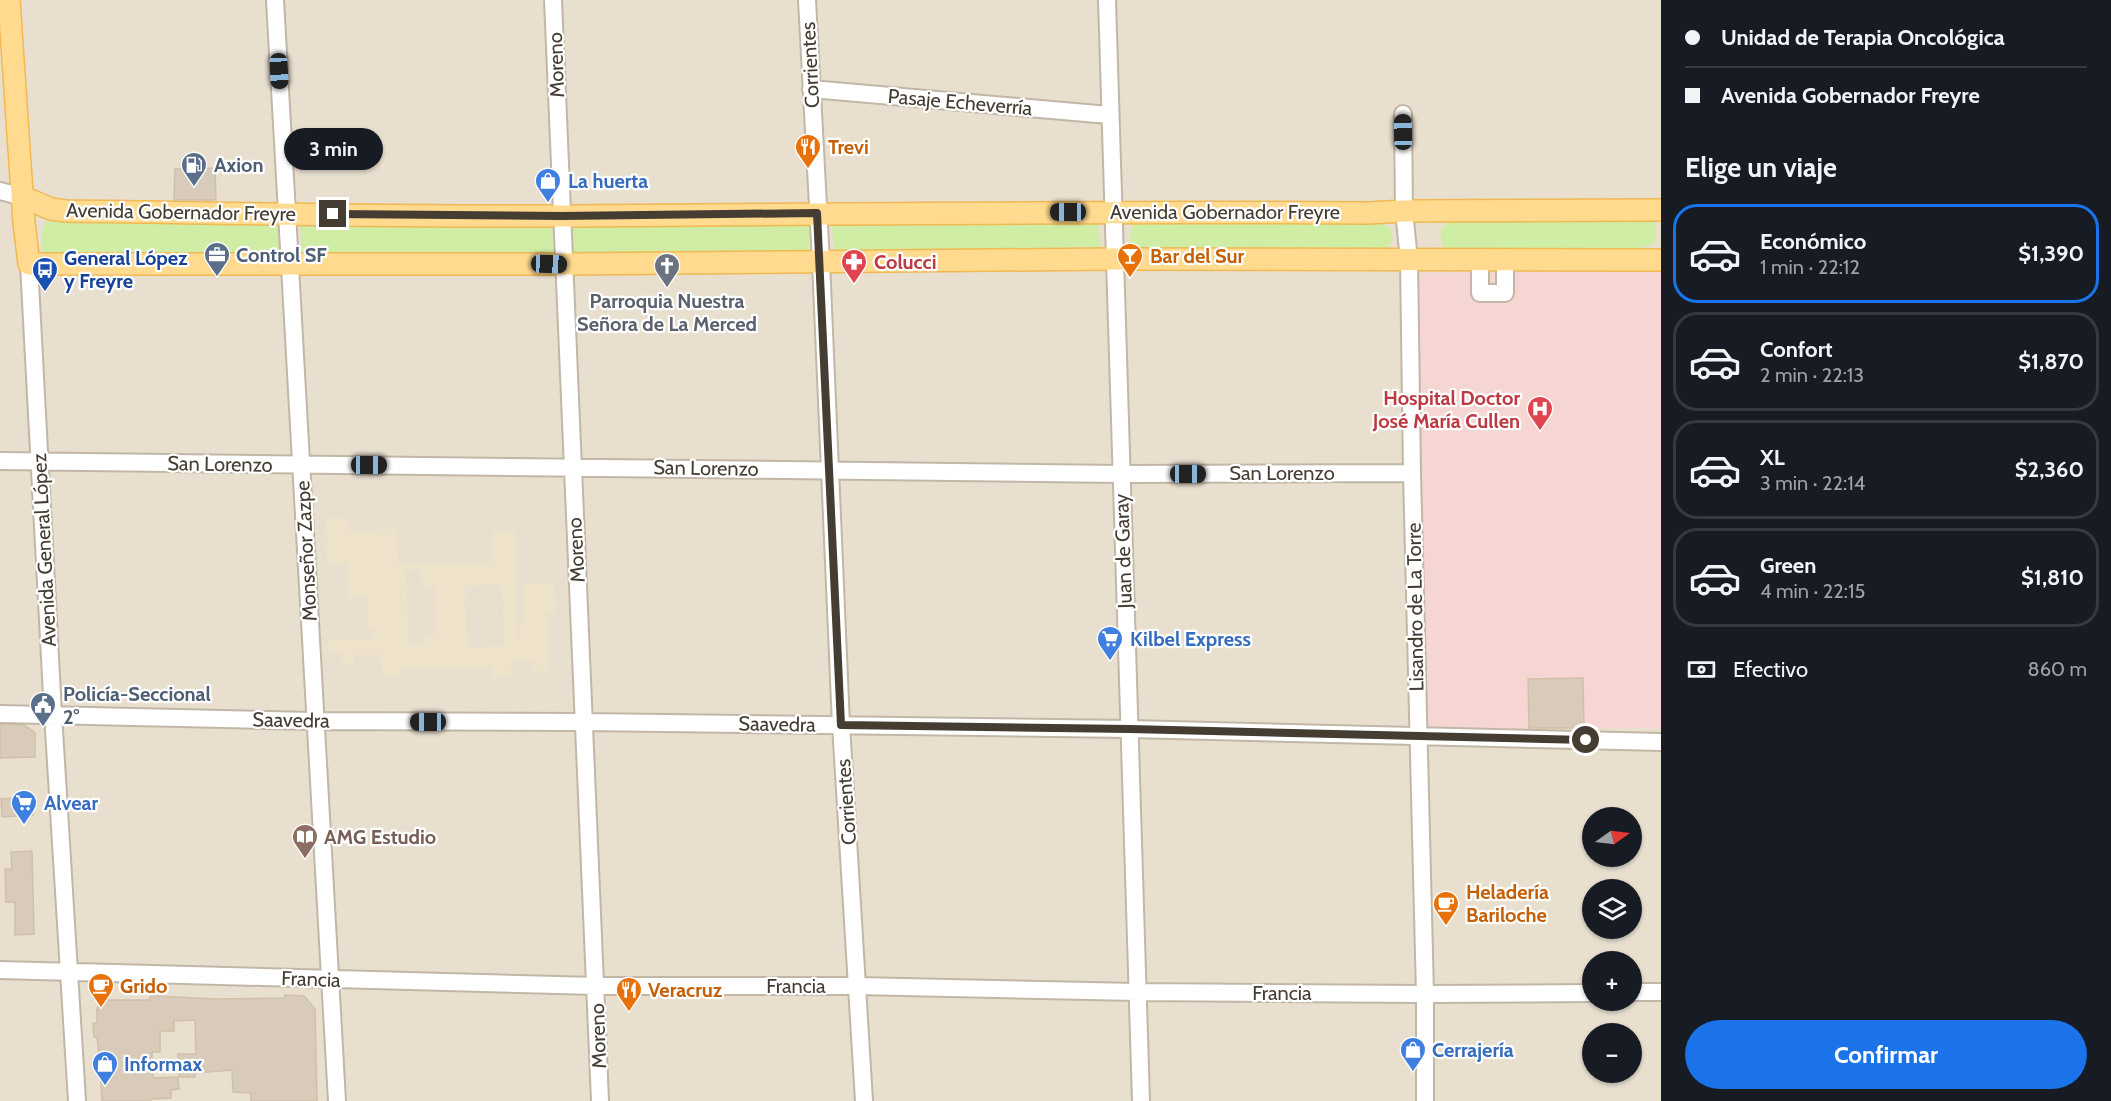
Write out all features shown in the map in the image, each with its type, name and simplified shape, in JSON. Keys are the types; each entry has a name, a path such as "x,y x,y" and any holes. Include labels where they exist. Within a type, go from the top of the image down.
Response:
{"main road":[{"name":"Avenida General López","path":"9,0 5,30 29,264"},
{"name":"Avenida Gobernador Freyre","path":"22,197 51,209 66,211 287,214 561,216 1112,211 1368,213 1661,210"},
{"path":"29,264 564,264 1114,259 1661,261"}],"street":[{"name":"Monseñor Zazpe","path":"275,0 337,1101"},
{"name":"Moreno","path":"553,0 600,1101"},
{"name":"Corrientes","path":"807,0 841,725 864,1101"},
{"name":"Juan de Garay","path":"1107,0 1141,1101"},
{"name":"Pasaje Echeverría","path":"811,89 1109,115"},
{"name":"Lisandro de La Torre","path":"1403,114 1404,211 1409,260 1425,994 1425,1101"},
{"name":"Avenida Gobernador Freyre","path":"0,191 22,197"},
{"path":"1480,260 1480,293 1505,293 1505,260"},
{"name":"Avenida General López","path":"29,264 53,714 77,1101"},
{"name":"San Lorenzo","path":"0,461 1121,474 1412,472"},
{"name":"Saavedra","path":"0,714 315,721 1130,729 1661,742"},
{"name":"Francia","path":"0,970 596,986 857,986 1137,992 1582,993"},
{"path":"1642,992 1661,992"}],"shaded area":[{"path":"0,0 1661,0 1661,1101 0,1101"},
{"name":"Hospital Doctor José María Cullen","path":"1661,270 1661,728 1584,728 1582,678 1528,680 1529,729 1432,729 1423,720 1416,283 1424,273"},
{"path":"326,518 347,518 348,530 397,529 398,563 493,562 493,531 515,531 517,640 520,640 520,622 523,621 523,584 554,583 555,613 547,614 548,671 533,671 533,661 512,661 511,677 492,677 491,668 400,670 400,677 382,677 381,655 354,655 354,664 343,664 342,652 328,652 328,639 374,639 374,630 368,630 367,597 348,597 347,563 327,563","holes":["422,569 423,588 434,587 436,635 423,636 423,645 409,646 406,570","502,585 504,646 467,647 465,586"]}],"green space":[{"path":"1649,217 1656,224 1656,238 1653,244 1640,248 1446,250 1441,242 1444,225 1452,220"},
{"path":"48,219 277,223 279,251 51,256 43,253 42,244 42,235"},
{"path":"1096,219 1101,247 834,251 832,224"},
{"path":"1135,222 1382,222 1391,229 1393,240 1385,252 1137,252 1131,244 1130,237"},
{"path":"300,223 552,226 553,254 302,256"},
{"path":"809,223 809,254 574,253 570,227"}],"building":[{"path":"215,168 216,200 174,200 175,169"},
{"path":"1583,678 1584,728 1529,728 1528,679"},
{"path":"0,724 24,725 35,733 35,757 0,758"},
{"path":"32,797 33,815 2,817 1,799"},
{"path":"32,851 34,934 15,935 15,902 6,902 5,869 12,869 11,852"},
{"path":"285,995 304,996 315,1009 317,1101 251,1101 251,1093 233,1092 232,1070 195,1073 195,1077 179,1077 178,1054 196,1054 195,1020 174,1021 174,1031 160,1031 160,1052 152,1052 153,1078 178,1077 179,1089 171,1090 171,1098 151,1099 151,1101 102,1101 97,1037 94,1037 93,1023 97,1023 97,1008 105,1000 150,1000 150,996 213,999 284,998"}],"place":[{"name":"Trevi","path":"808,170"},
{"name":"Axion","path":"194,188"},
{"name":"La huerta","path":"548,204"},
{"name":"Control SF","path":"217,278"},
{"name":"Bar del Sur","path":"1130,279"},
{"name":"Colucci","path":"854,285"},
{"name":"Parroquia Nuestra Señora de La Merced","path":"667,289"},
{"name":"General López y Freyre","path":"45,293"},
{"name":"Hospital Doctor José María Cullen","path":"1540,432"},
{"name":"Kilbel Express","path":"1110,662"},
{"name":"Policía-Seccional 2°","path":"43,728"},
{"name":"Alvear","path":"24,826"},
{"name":"AMG Estudio","path":"305,860"},
{"name":"Heladería Bariloche","path":"1446,927"},
{"name":"Grido","path":"101,1009"},
{"name":"Veracruz","path":"629,1013"},
{"name":"Cerrajería","path":"1413,1073"},
{"name":"Informax","path":"105,1087"}],"route":[{"path":"333,214 561,216 817,213 841,725 1130,729 1586,740"}]}
